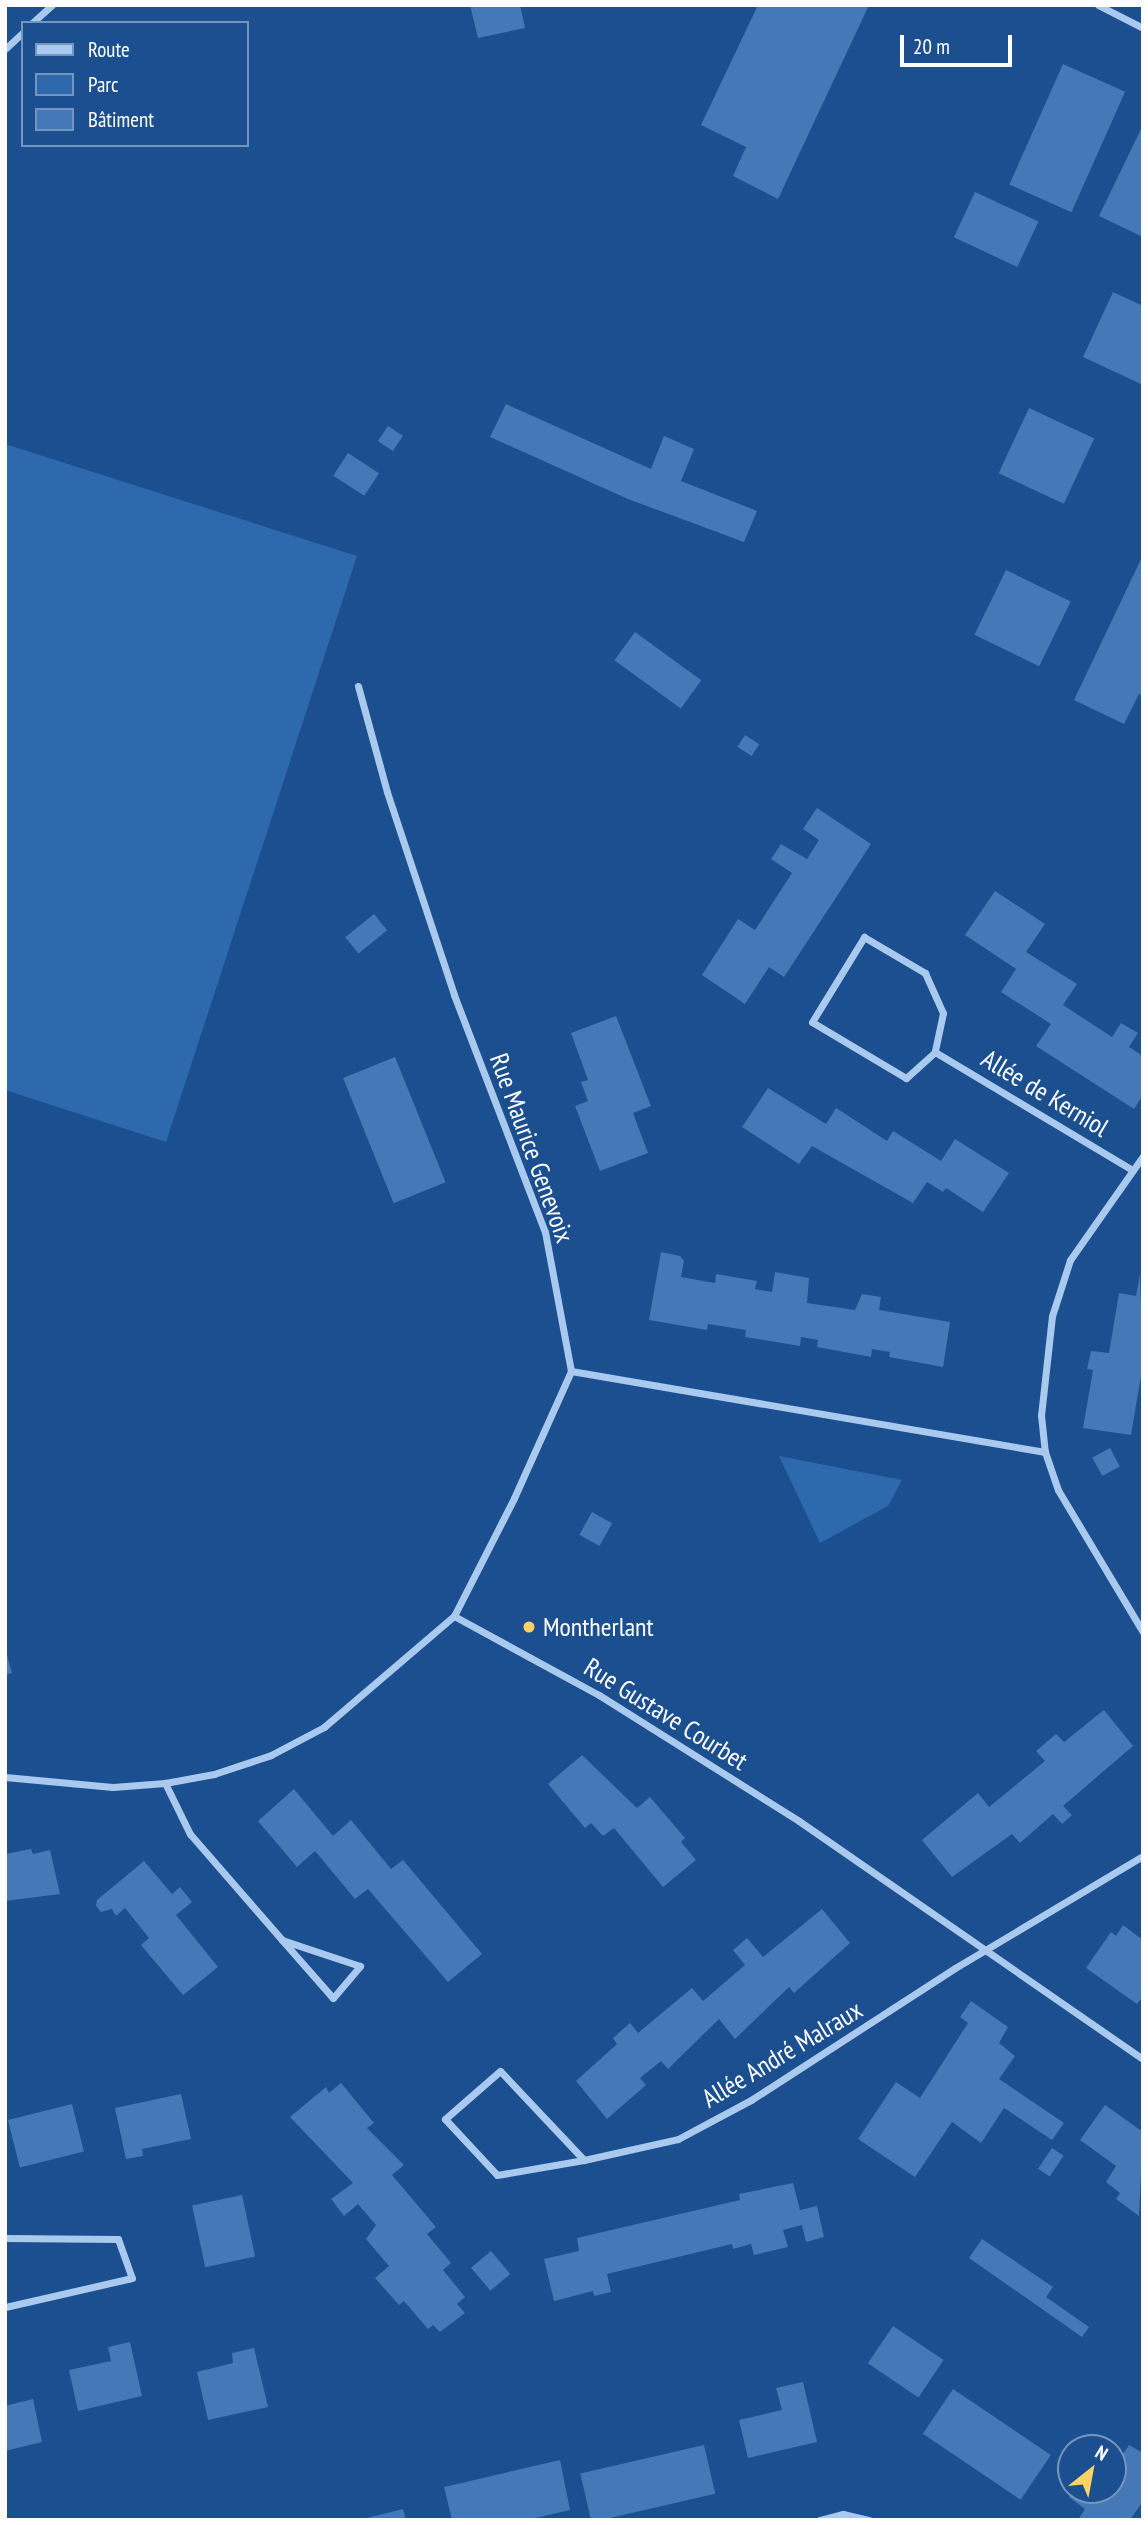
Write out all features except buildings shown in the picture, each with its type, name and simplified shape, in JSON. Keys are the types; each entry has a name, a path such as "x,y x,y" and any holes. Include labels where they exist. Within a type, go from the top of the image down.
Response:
{"street":[{"path":"34,21 52,5"},
{"path":"1098,5 1143,28"},
{"path":"5,49 21,34"},
{"name":"Rue Maurice Genevoix","path":"358,686 387,792 454,995 545,1232 571,1371"},
{"path":"864,937 925,973 943,1013 935,1052 906,1077 812,1022 864,937"},
{"name":"Allée de Kerniol","path":"935,1052 1132,1170"},
{"path":"1143,1156 1070,1260 1052,1316 1041,1415 1045,1452 1086,1542 1143,1632"},
{"path":"5,1777 113,1787 165,1783 214,1774 271,1755 324,1727 454,1616 514,1498 571,1371 1045,1452"},
{"name":"Rue Gustave Courbet","path":"454,1616 544,1663 641,1721 988,1949 1143,2059"},
{"path":"165,1783 190,1834 282,1940 333,1998 360,1966 282,1940"},
{"name":"Allée André Malraux","path":"584,2160 500,2071 445,2119 497,2175 584,2160 678,2139 751,2100 988,1949 1143,1856"},
{"path":"5,2238 118,2239 132,2278 5,2307"},
{"path":"820,2520 843,2514 869,2520"}],"green space":[{"path":"5,444 357,556 166,1142 5,1090"},
{"path":"779,1456 902,1480 888,1506 820,1543"}],"place":[{"name":"Montherlant","path":"529,1627"}]}
